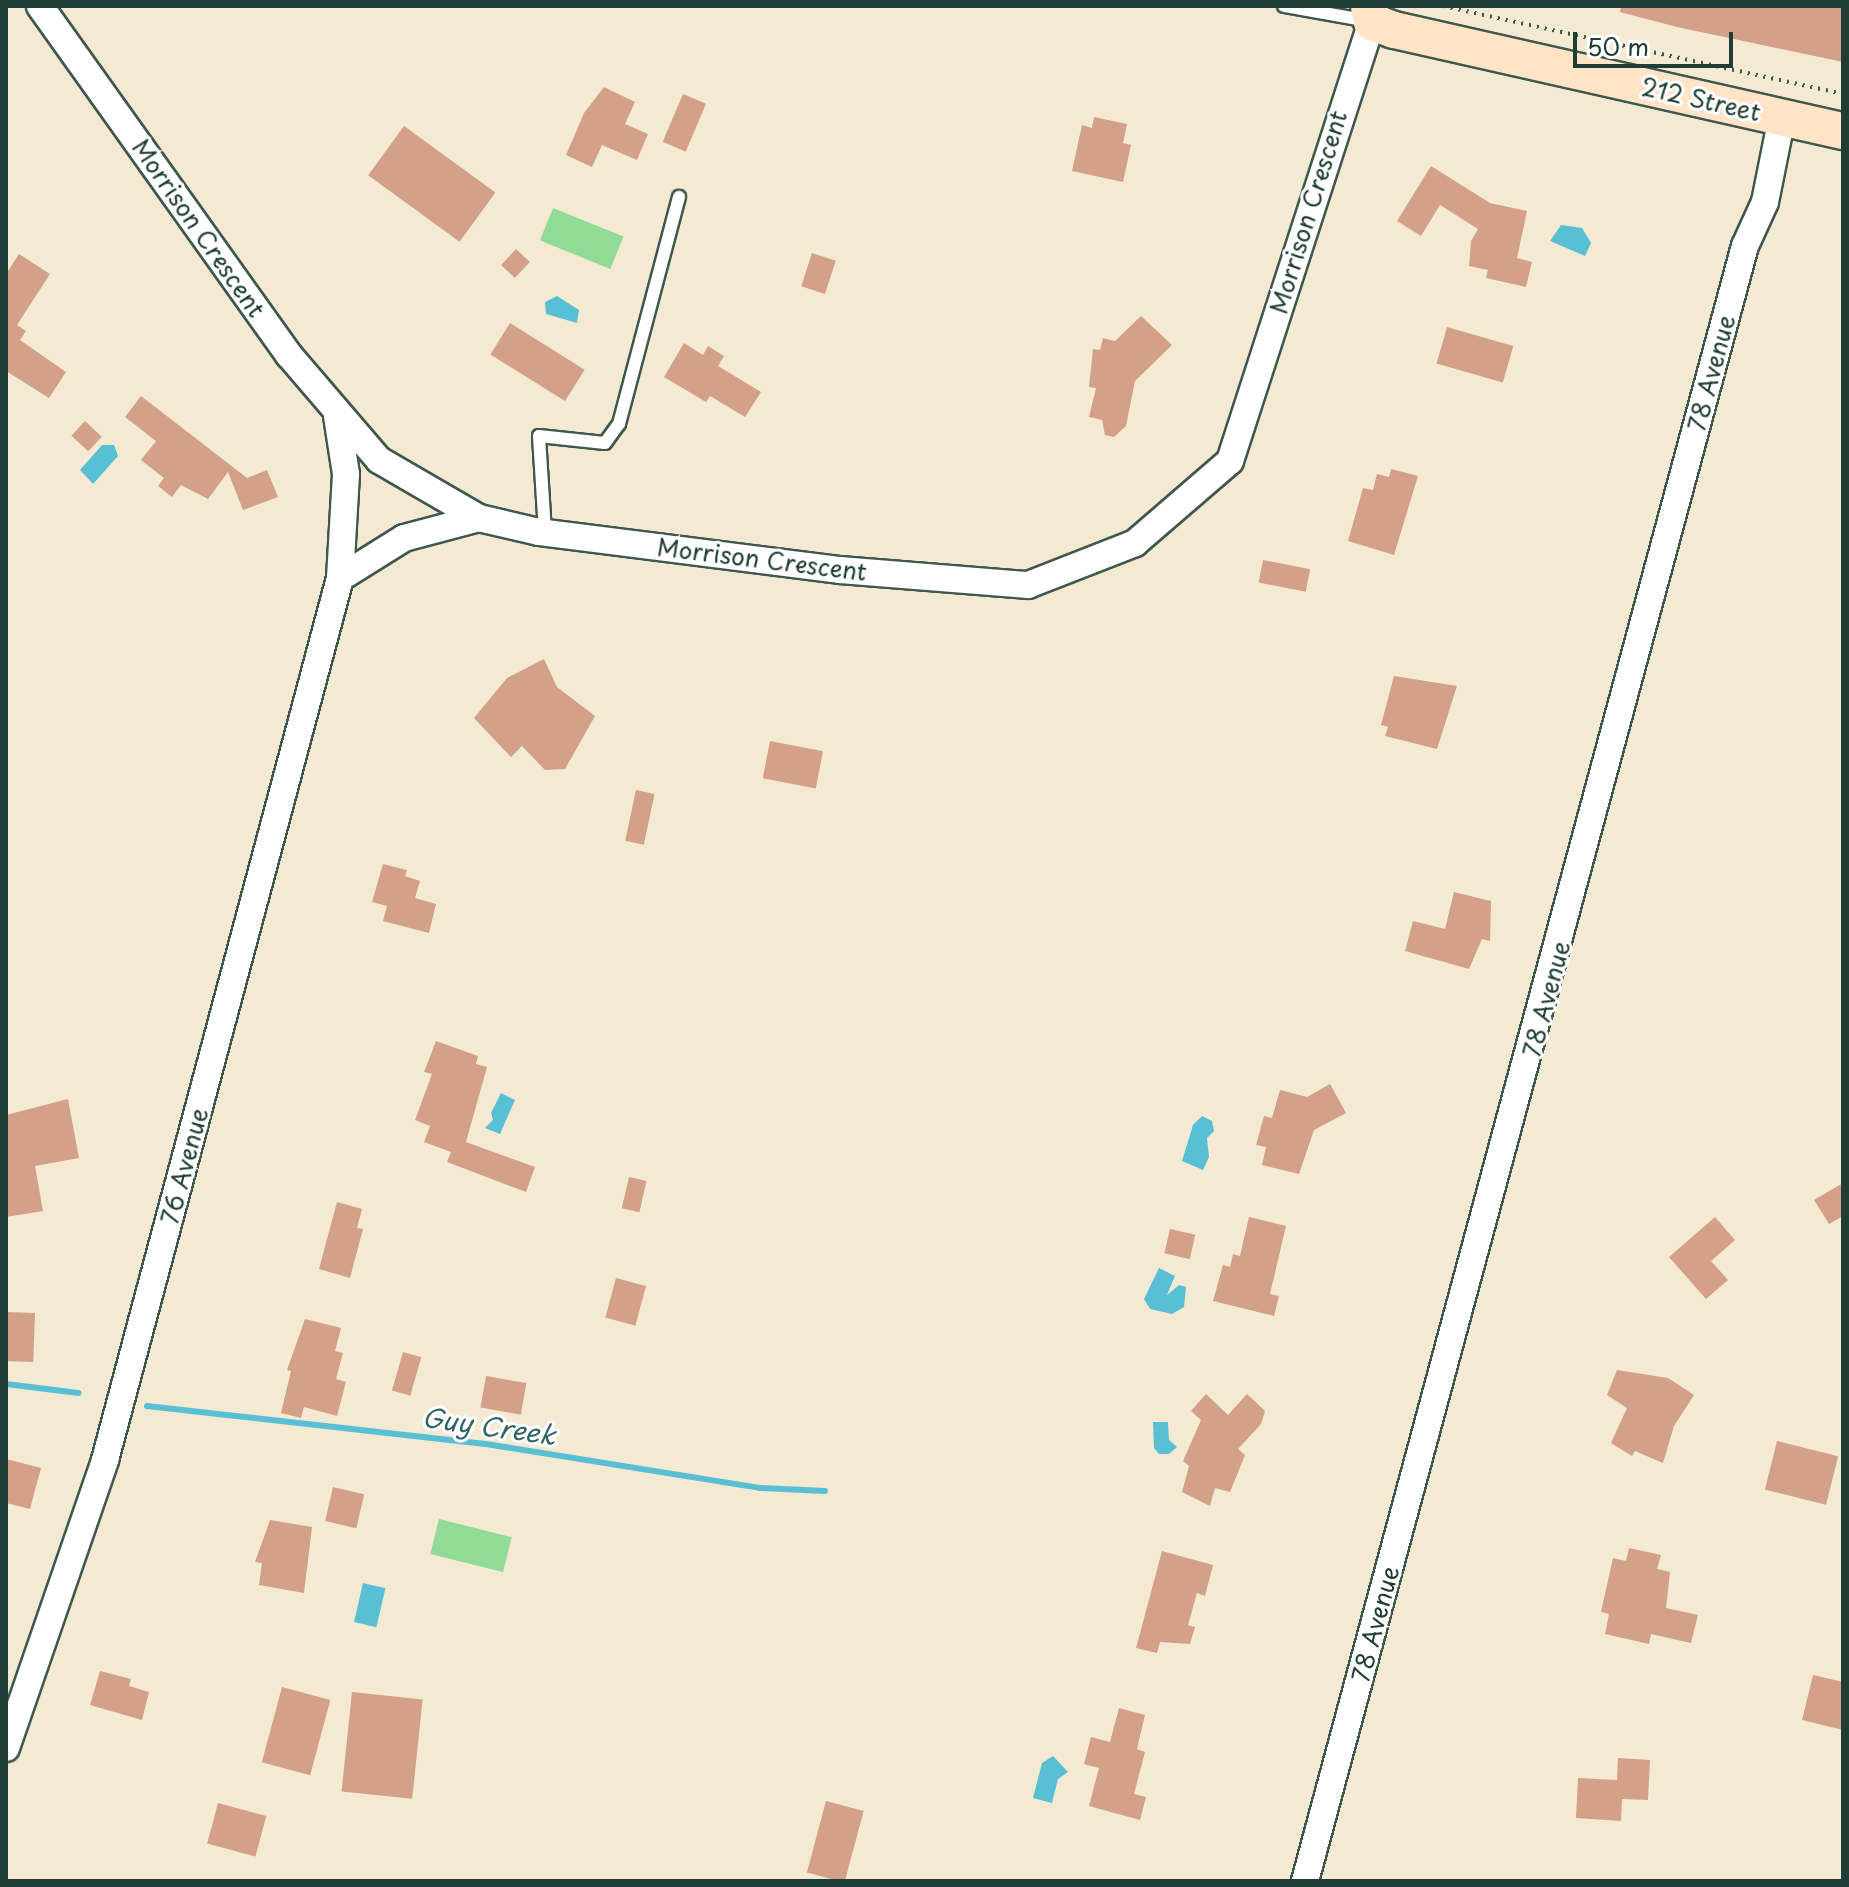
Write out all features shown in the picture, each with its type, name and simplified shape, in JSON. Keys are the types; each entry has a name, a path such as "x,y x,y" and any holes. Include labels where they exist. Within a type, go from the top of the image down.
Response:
{"street":[{"name":"Morrison Crescent","path":"40,6 337,416 379,460 479,518 545,532 840,570 1028,585 1135,543 1230,461 1371,14"},
{"name":"212 Street","path":"1371,14 1843,131"},
{"name":"78 Avenue","path":"1305,1881 1745,246 1765,202 1782,117"},
{"name":"76 Avenue","path":"6,1748 105,1460 340,578 346,474 337,416"},
{"path":"340,578 404,538 479,518"}],"lane":[{"path":"1284,6 1371,14"},
{"path":"545,532 539,436 592,444 605,443 615,431 679,197"}],"path":[{"path":"1443,6 1843,94"}],"green space":[{"path":"553,208 623,236 610,269 540,240"},
{"path":"439,1519 512,1537 503,1572 430,1554"}],"water":[{"path":"1561,225 1582,228 1591,243 1585,256 1550,241"},
{"path":"557,296 579,310 577,323 546,314 545,302"},
{"path":"102,445 114,445 118,456 93,484 80,470"},
{"path":"501,1093 515,1100 500,1134 485,1128 493,1120 491,1113"},
{"path":"1202,1116 1212,1121 1214,1131 1207,1138 1209,1157 1203,1170 1182,1161 1193,1125"},
{"path":"1159,1268 1175,1276 1167,1295 1179,1285 1186,1287 1184,1307 1172,1314 1150,1309 1144,1299"},
{"path":"1153,1422 1168,1422 1169,1440 1177,1447 1169,1454 1159,1454 1154,1448"},
{"path":"363,1583 385,1588 376,1627 354,1622"},
{"path":"1053,1756 1068,1772 1058,1779 1052,1803 1033,1798 1042,1763"}],"building":[{"path":"1621,6 1843,6 1843,62 1677,27 1620,12"},
{"path":"604,87 635,102 625,124 648,134 637,160 602,145 592,167 566,155 584,113"},
{"path":"683,94 706,104 686,152 663,142"},
{"path":"1094,117 1127,124 1123,143 1131,145 1123,182 1072,171 1082,125 1092,128"},
{"path":"404,126 495,192 460,242 368,175"},
{"path":"1431,166 1490,203 1527,211 1517,258 1532,262 1526,287 1486,278 1488,270 1469,266 1471,241 1478,229 1440,205 1421,236 1397,221"},
{"path":"516,249 530,262 515,278 501,265"},
{"path":"812,253 836,261 825,294 801,286"},
{"path":"19,254 50,274 17,325 26,331 20,340 66,372 49,398 6,371 6,274"},
{"path":"1141,316 1172,345 1135,381 1126,426 1114,437 1105,435 1102,420 1089,417 1096,388 1089,387 1093,349 1100,350 1103,338 1115,341"},
{"path":"510,323 585,370 565,401 490,354"},
{"path":"1447,327 1513,346 1503,383 1437,364"},
{"path":"684,343 703,355 708,346 724,356 718,366 761,392 745,417 710,396 706,402 664,377"},
{"path":"141,396 247,478 267,470 278,497 243,510 228,472 208,499 181,485 172,497 158,486 164,478 141,460 156,441 125,417"},
{"path":"85,421 102,437 88,451 71,436"},
{"path":"1391,469 1418,476 1394,555 1348,541 1363,488 1373,490 1377,474 1389,477"},
{"path":"1263,560 1310,569 1306,592 1259,583"},
{"path":"544,659 557,687 595,716 565,769 545,770 522,746 511,757 474,718 507,678"},
{"path":"1394,676 1457,686 1437,749 1385,736 1388,727 1381,725"},
{"path":"770,741 823,751 816,789 763,778"},
{"path":"636,790 655,794 644,845 625,841"},
{"path":"383,864 407,870 405,876 420,881 415,898 436,904 429,933 383,921 387,906 372,902"},
{"path":"1454,892 1491,901 1490,941 1482,939 1469,969 1405,951 1413,921 1445,929"},
{"path":"436,1041 478,1056 476,1064 487,1067 466,1142 535,1167 526,1192 447,1162 451,1152 424,1142 430,1126 415,1120 432,1074 424,1072"},
{"path":"1330,1084 1346,1113 1314,1130 1299,1174 1262,1165 1266,1147 1256,1145 1264,1116 1272,1118 1280,1090 1307,1097"},
{"path":"68,1099 79,1158 35,1166 43,1211 6,1217 6,1115"},
{"path":"629,1177 647,1181 639,1212 622,1208"},
{"path":"1843,1183 1843,1216 1829,1224 1814,1200"},
{"path":"337,1202 362,1209 357,1228 363,1229 350,1278 319,1269"},
{"path":"1249,1217 1286,1226 1270,1294 1279,1296 1274,1316 1213,1301 1223,1265 1230,1267 1233,1254 1240,1256"},
{"path":"1715,1217 1735,1240 1711,1261 1728,1280 1706,1299 1669,1257"},
{"path":"1170,1229 1195,1235 1190,1259 1164,1253"},
{"path":"616,1278 646,1286 635,1326 605,1318"},
{"path":"6,1312 35,1313 33,1362 6,1361"},
{"path":"305,1319 341,1328 335,1351 343,1353 336,1379 346,1382 337,1416 304,1407 301,1418 281,1413 291,1371 287,1370"},
{"path":"403,1352 421,1357 410,1396 392,1390"},
{"path":"1617,1370 1668,1378 1694,1395 1674,1426 1663,1463 1635,1451 1632,1456 1611,1443 1627,1408 1607,1395"},
{"path":"486,1376 526,1383 521,1415 480,1408"},
{"path":"1206,1394 1228,1415 1247,1394 1265,1411 1261,1424 1238,1449 1245,1455 1230,1492 1215,1488 1210,1506 1182,1492 1189,1466 1183,1461 1201,1420 1191,1411"},
{"path":"1777,1441 1838,1456 1826,1505 1765,1490"},
{"path":"6,1459 41,1468 30,1509 6,1503"},
{"path":"333,1487 364,1494 356,1528 325,1521"},
{"path":"270,1520 312,1527 304,1593 259,1585 262,1563 255,1562"},
{"path":"1629,1548 1661,1555 1657,1569 1670,1572 1666,1608 1698,1615 1691,1643 1651,1634 1649,1644 1605,1634 1609,1614 1601,1612 1613,1558 1626,1561"},
{"path":"1162,1551 1213,1565 1205,1596 1197,1593 1188,1625 1195,1627 1190,1644 1160,1642 1157,1653 1136,1648"},
{"path":"100,1671 131,1679 129,1686 149,1692 142,1720 90,1705"},
{"path":"1813,1675 1843,1682 1843,1730 1802,1720"},
{"path":"282,1687 330,1700 310,1775 262,1762"},
{"path":"352,1692 423,1699 412,1799 342,1791"},
{"path":"1119,1708 1145,1715 1137,1749 1145,1752 1134,1794 1146,1797 1140,1820 1089,1806 1099,1768 1084,1764 1091,1737 1110,1742"},
{"path":"1618,1758 1650,1760 1648,1800 1622,1799 1621,1821 1576,1818 1578,1778 1617,1780"},
{"path":"826,1801 864,1811 845,1881 807,1872"},
{"path":"218,1803 266,1816 255,1857 207,1844"}],"waterway":[{"name":"Guy Creek","path":"6,1384 78,1393"},
{"name":"Guy Creek","path":"147,1406 492,1445 760,1488 825,1491"}]}
